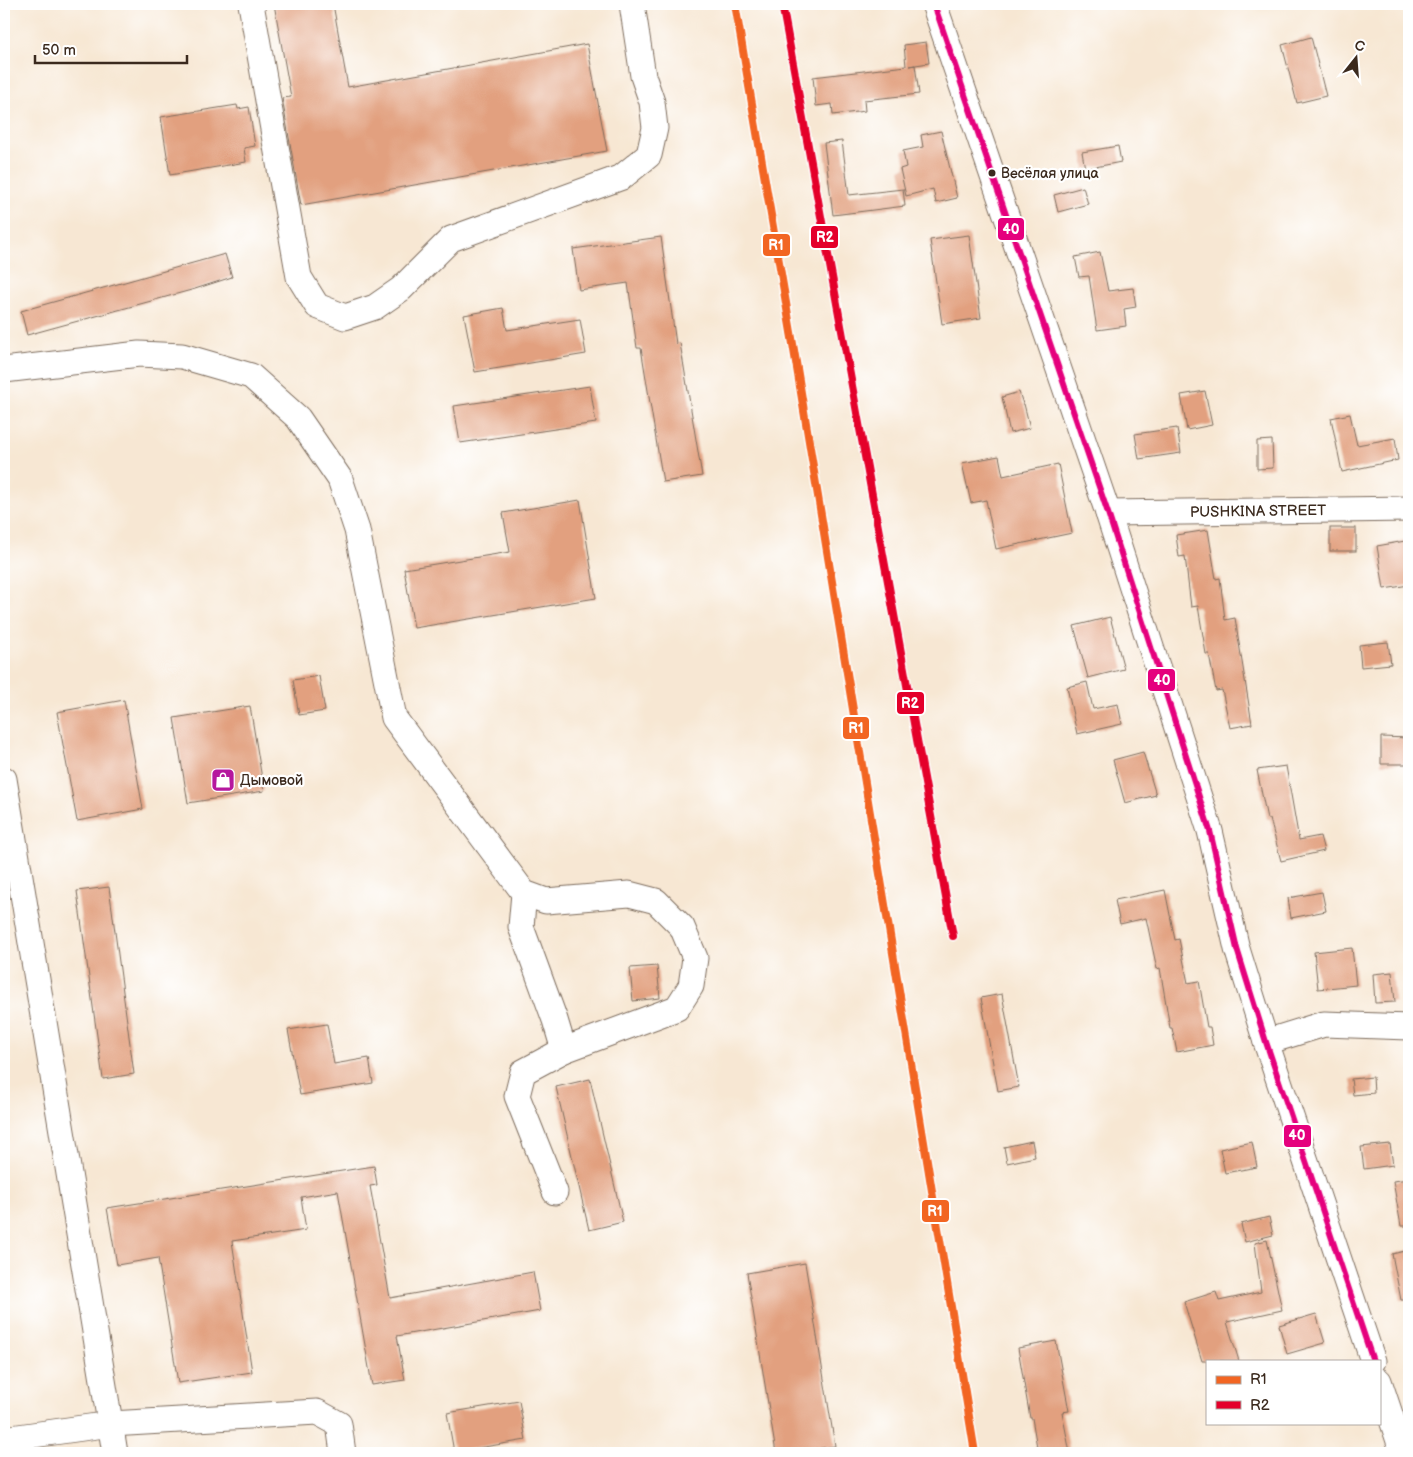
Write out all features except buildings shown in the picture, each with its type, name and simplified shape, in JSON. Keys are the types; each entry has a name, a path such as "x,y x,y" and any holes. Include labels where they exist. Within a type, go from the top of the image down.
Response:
{"street":[{"path":"251,4 299,277 317,306 345,317 375,307 401,289 451,238 622,177 649,155 655,128 652,102 643,76 632,4"},
{"path":"934,4 1108,513 1210,831 1237,949 1372,1360"},
{"path":"4,370 139,354 182,356 251,376 298,418 340,479 358,530 394,718 524,893 546,901 629,894 656,901 682,927 696,958 691,986 677,1008 564,1050 522,1072 517,1096 555,1192"},
{"name":"PUSHKINA STREET","path":"1108,513 1409,509"},
{"path":"4,779 12,881 115,1453"},
{"path":"524,893 521,927 564,1050"},
{"path":"1266,1042 1324,1024 1409,1027"},
{"path":"1380,1384 1403,1453"},
{"path":"4,1439 110,1424 316,1412 339,1424 344,1453"}],"transit line":[{"name":"R1","path":"735,4 793,344 975,1453"},
{"name":"R2","path":"782,4 953,936"},
{"name":"40","path":"934,4 1108,513 1210,831 1237,949 1266,1042 1373,1360"}],"place":[{"name":"Весёлая улица","path":"992,173"},
{"name":"Дымовой","path":"223,780"}]}
